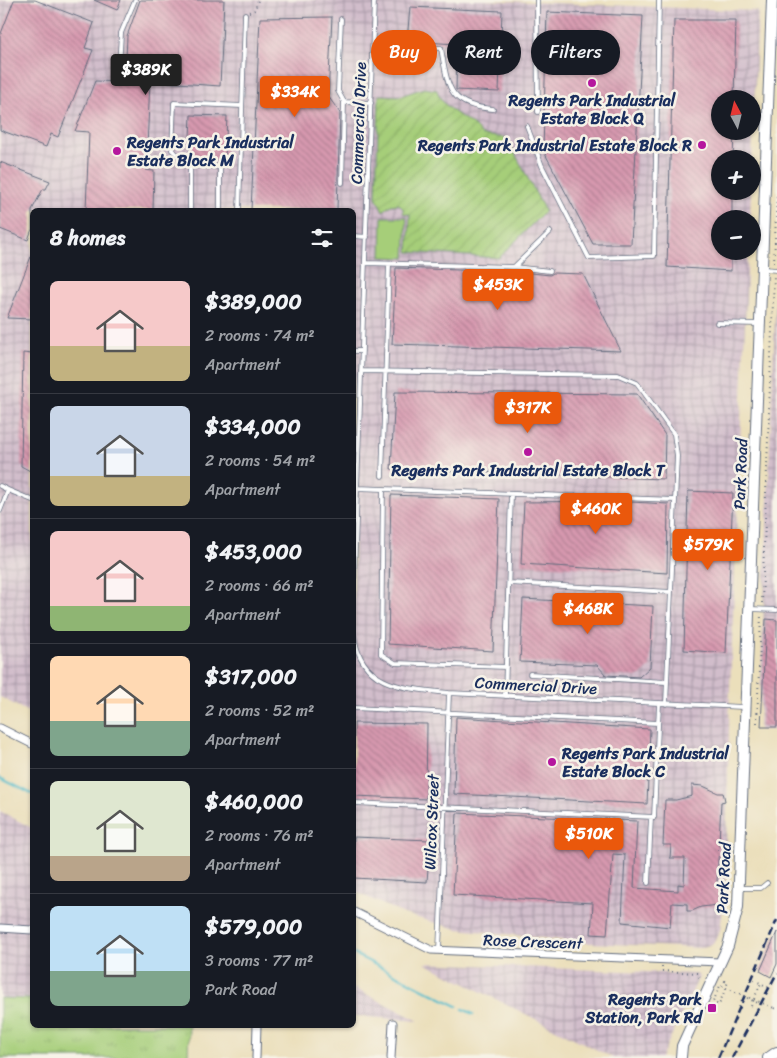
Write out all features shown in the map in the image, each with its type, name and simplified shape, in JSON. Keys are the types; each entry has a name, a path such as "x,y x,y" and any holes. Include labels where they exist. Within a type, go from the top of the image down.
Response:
{"main road":[{"name":"Park Road","path":"678,1058 720,962 736,920 750,609 772,0"},
{"path":"768,1058 777,1052"}],"street":[{"path":"0,728 30,743"},
{"name":"Rose Crescent","path":"356,913 424,948 439,951 720,962"},
{"path":"0,928 30,930"},
{"path":"391,1058 393,1023"},
{"path":"256,1058 257,1028"}],"lane":[{"path":"119,68 121,33 135,0"},
{"name":"Commercial Drive","path":"373,30 374,0"},
{"path":"537,0 538,112"},
{"path":"527,126 542,166 589,258 654,256 659,0"},
{"path":"239,208 245,14"},
{"path":"341,19 338,91 344,102 342,183"},
{"path":"437,48 441,48 447,83 459,100 473,108 493,109"},
{"name":"Commercial Drive","path":"356,518 372,75"},
{"path":"344,102 371,103"},
{"path":"220,208 220,167 190,165 172,150 174,103 242,106"},
{"path":"190,165 190,208"},
{"path":"514,267 550,232"},
{"path":"356,236 367,237"},
{"path":"366,263 514,267 550,271"},
{"path":"382,476 389,264"},
{"path":"763,270 776,270"},
{"path":"717,323 761,324"},
{"path":"356,351 362,351"},
{"path":"362,371 618,375 637,383 674,434 677,456 666,704"},
{"path":"0,486 30,499"},
{"path":"357,488 674,500"},
{"path":"383,489 381,654 396,663 506,667"},
{"path":"0,511 8,490"},
{"path":"505,696 511,494"},
{"path":"508,583 670,592"},
{"path":"750,609 777,610"},
{"name":"Commercial Drive","path":"356,648 361,661 377,677 391,685 449,693 746,707"},
{"path":"530,674 666,682"},
{"name":"Wilcox Street","path":"439,951 449,693"},
{"path":"356,804 654,817 658,704"},
{"path":"356,708 658,723"},
{"path":"648,883 650,817"},
{"path":"738,888 760,888 767,882"}],"path":[{"path":"245,14 255,10 258,0"},
{"path":"757,723 776,270 777,194"},
{"path":"662,960 662,971 698,973 700,979"},
{"path":"754,980 768,987"},
{"path":"719,1005 728,982 724,981 722,987 720,986"},
{"path":"751,1006 761,983"},
{"path":"726,988 776,1009"},
{"path":"747,998 760,1004"}],"shaded area":[{"path":"0,0 480,0 758,11 755,90 711,90 711,140 753,140 752,150 711,150 711,200 751,200 750,210 711,210 711,260 748,260 730,690 725,893 720,931 713,944 700,948 589,943 457,929 404,914 356,892 356,208 30,208 30,713 0,697"},
{"path":"777,265 777,730 759,730"},
{"path":"0,811 30,827 30,999 0,998"},
{"path":"424,963 697,974 699,977 661,1058 613,1058"},
{"path":"356,989 419,1021 356,1016"}],"green space":[{"path":"424,88 437,90 445,104 471,123 482,135 507,138 545,211 499,258 408,252 410,215 403,213 403,209 399,204 391,205 383,211 376,197 379,95 400,96"},
{"path":"382,217 407,217 405,258 381,257"},
{"path":"0,998 30,999 30,1028 189,1028 188,1058 0,1058"}],"building":[{"path":"14,0 35,0 94,23 85,48 93,50 58,137 51,134 46,147 0,130 0,36"},
{"path":"94,0 121,0 117,10"},
{"path":"140,0 224,0 220,86 150,81 146,170 154,171 153,208 86,208 89,132 75,131 95,81 125,82 127,36"},
{"path":"410,7 502,11 501,30 447,30 447,43 437,43 437,30 408,30"},
{"name":"Regents Park Industrial Estate Block Q","path":"547,12 643,16 631,244 593,244 543,150 545,75 620,75 620,30 546,30"},
{"path":"332,17 328,96 340,113 337,208 251,208 260,18"},
{"name":"Regents Park Industrial Estate Block R","path":"674,20 736,20 734,90 711,90 711,140 734,140 733,150 711,150 711,200 732,200 732,210 711,210 711,260 731,260 731,271 667,267"},
{"path":"456,75 500,75 499,92 456,90"},
{"path":"191,115 227,116 225,161 189,159"},
{"path":"0,162 50,181 46,189 43,189 33,208 30,208 30,234 28,240 0,229"},
{"path":"30,259 30,319 7,318"},
{"path":"396,268 521,272 550,275 553,273 583,274 621,351 392,344"},
{"path":"23,353 30,354 30,471 21,466"},
{"name":"Regents Park Industrial Estate Block T","path":"395,392 637,394 665,435 664,479 391,469"},
{"path":"688,491 733,493 726,653 684,650"},
{"path":"391,495 499,499 493,651 388,644"},
{"path":"611,501 668,504 667,573 521,564 524,502"},
{"path":"523,599 653,606 650,667 639,677 606,675 597,665 520,662"},
{"path":"766,619 777,620 777,727 761,727"},
{"name":"Regents Park Industrial Estate Block C","path":"456,717 650,729 647,804 454,794"},
{"path":"356,723 427,724 426,799 356,796"},
{"path":"692,785 703,786 718,793 723,793 724,796 725,801 721,802 717,883 721,883 721,893 718,905 687,911 687,904 672,903 670,927 622,922 625,855 613,854 607,935 591,934 593,903 453,895 457,813 637,821 634,888 678,891 678,884 684,885 685,858 670,858 671,845 663,845 665,800 676,800 692,796"},
{"path":"356,837 430,840 427,882 356,878"},
{"path":"777,932 777,964 771,977 760,971"}],"waterway":[{"path":"0,778 30,793"},
{"path":"356,955 457,1006"},
{"path":"463,1009 473,1014"}],"railway":[{"path":"718,1058 777,920"},
{"path":"732,1058 777,973"}],"place":[{"name":"Regents Park Industrial Estate Block Q","path":"592,83"},
{"name":"Regents Park Industrial Estate Block R","path":"702,145"},
{"name":"Regents Park Industrial Estate Block M","path":"117,151"},
{"name":"Regents Park Industrial Estate Block T","path":"528,452"},
{"name":"Regents Park Industrial Estate Block C","path":"552,762"},
{"name":"Regents Park Station, Park Rd","path":"712,1008"}]}
